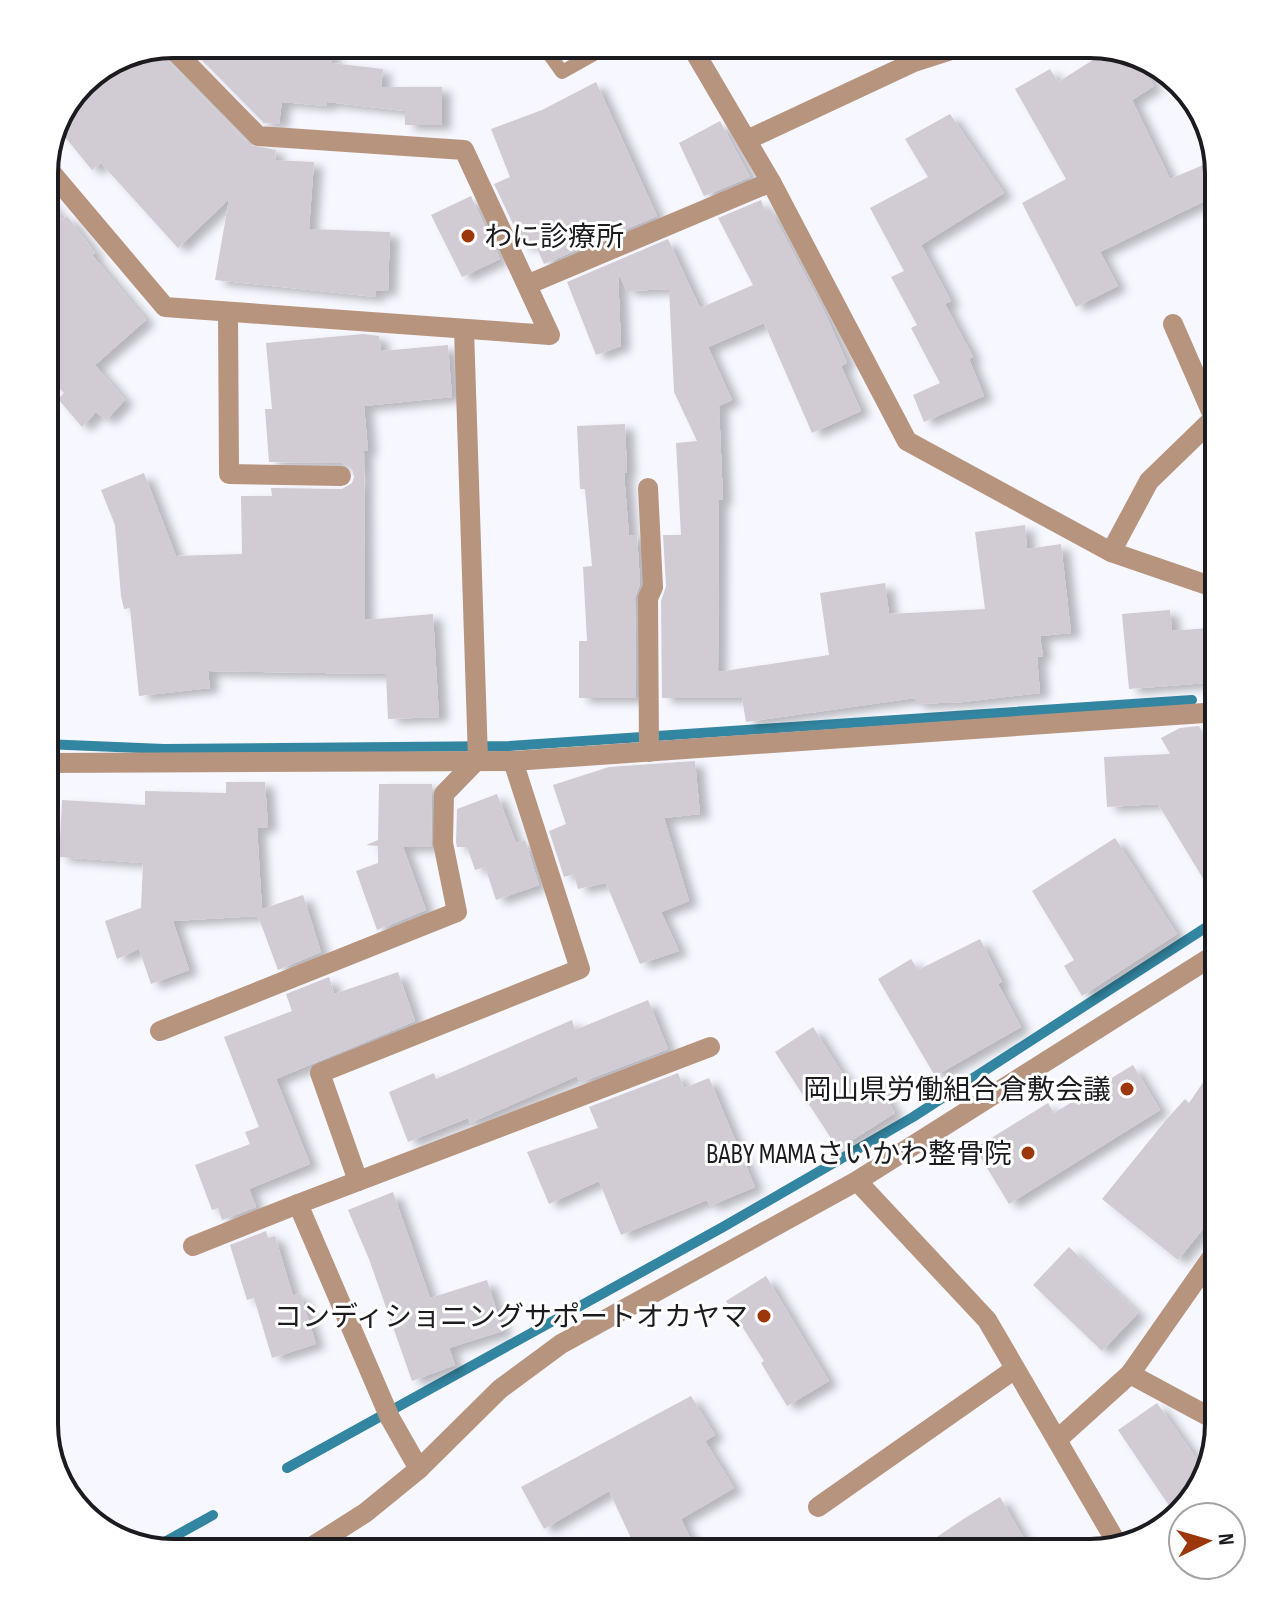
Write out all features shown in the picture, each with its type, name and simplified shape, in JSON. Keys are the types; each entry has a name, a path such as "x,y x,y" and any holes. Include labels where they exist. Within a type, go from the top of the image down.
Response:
{"street":[{"path":"58,181 165,307 550,335 529,284 464,150 258,136 182,58"},
{"path":"698,58 771,182 907,441 1111,552 1205,584"},
{"path":"747,140 926,58"},
{"path":"529,284 771,182"},
{"path":"228,312 229,474 341,476"},
{"path":"1173,324 1205,397"},
{"path":"160,1031 457,912 443,843 444,794 477,750 464,329"},
{"path":"1111,552 1149,481 1205,427"},
{"path":"648,488 653,587 648,598 649,740"},
{"path":"58,763 235,765 477,750 513,761 649,740 1205,713"},
{"path":"358,1181 320,1073 580,969 513,761"},
{"path":"324,1539 365,1513 419,1469 500,1389 561,1344 857,1181 1205,961"},
{"path":"193,1246 710,1047"},
{"path":"857,1181 987,1320 1113,1536"},
{"path":"298,1204 386,1409 419,1469"},
{"path":"1058,1439 1130,1374 1205,1267"},
{"path":"818,1507 1015,1369"},
{"path":"1130,1374 1205,1414"}],"lane":[{"path":"552,58 562,72 587,58"}],"building":[{"path":"200,58 331,58 331,63 383,69 381,87 442,87 442,125 405,125 405,111 327,102 326,106 282,102 279,124 264,123"},
{"path":"1096,58 1113,60 1145,72 1154,86 1132,100 1170,179 1204,164 1205,201 1100,252 1118,286 1076,307 1022,203 1066,179 1015,89 1050,69 1058,82"},
{"path":"165,59 249,145 276,150 275,160 314,162 309,229 390,232 388,291 375,291 376,297 215,280 229,199 178,248 101,163 92,170 64,136 82,103 97,86 115,73 150,60"},
{"path":"596,82 657,216 544,264 534,242 524,247 494,184 510,177 491,129 542,110"},
{"path":"950,114 1004,193 921,245 951,301 945,304 973,357 969,359 984,396 924,422 913,395 940,383 911,328 917,325 891,277 904,271 870,208 928,177 905,139"},
{"path":"720,121 750,177 704,196 679,143"},
{"name":"わに診療所","path":"471,196 500,259 462,277 431,215"},
{"path":"761,200 765,211 770,209 825,313 847,363 841,366 861,411 812,433 764,323 708,347 732,400 719,406 723,500 719,500 718,672 829,655 820,593 885,583 889,614 985,609 975,532 1025,525 1027,549 1061,544 1071,633 1040,636 1043,656 1037,657 1040,693 915,704 915,698 746,722 742,698 662,698 661,601 666,586 663,535 681,535 676,443 697,441 674,392 669,289 627,291 618,273 621,346 596,355 567,282 668,239 700,308 753,285 718,218"},
{"path":"58,215 62,220 67,216 95,253 92,255 146,320 95,365 125,400 106,420 96,412 82,427 58,399 64,393 58,387"},
{"path":"363,334 379,336 381,351 448,345 452,397 364,406 368,450 364,451 365,620 433,614 439,717 388,719 386,674 208,671 210,688 139,696 130,608 124,609 121,596 115,525 101,490 144,473 176,556 242,554 241,496 272,496 271,488 342,489 352,483 354,477 352,469 342,463 269,462 265,409 272,409 266,343"},
{"path":"625,424 627,473 624,473 629,535 637,535 640,584 635,598 636,698 579,698 579,641 587,641 583,567 592,566 585,489 580,489 577,426"},
{"path":"1170,610 1172,631 1205,628 1205,683 1129,689 1122,614"},
{"path":"1199,726 1205,737 1205,882 1158,804 1107,807 1104,757 1170,754 1161,738 1180,728"},
{"path":"695,761 700,814 664,818 689,901 661,912 679,951 640,964 606,883 578,889 574,874 564,877 549,831 566,824 553,785 609,767"},
{"path":"226,782 265,782 268,827 257,828 262,909 303,895 321,952 278,970 258,916 173,921 189,970 151,984 139,949 117,959 105,921 141,908 143,863 59,857 62,800 145,805 145,791 226,793"},
{"path":"379,784 432,784 431,847 403,847 426,910 377,930 356,871 378,863 378,846 366,845 378,840"},
{"path":"497,794 516,843 525,840 539,885 496,900 485,867 475,870 467,847 457,847 456,842 457,809"},
{"path":"1115,838 1177,934 1082,996 1064,966 1074,960 1032,891"},
{"path":"980,939 1002,982 998,984 1021,1027 935,1076 878,979 911,959 918,970"},
{"path":"398,972 415,1021 276,1079 310,1164 249,1189 256,1207 222,1220 218,1208 212,1210 195,1165 250,1144 245,1132 259,1127 224,1037 292,1011 286,994 329,977 334,994"},
{"path":"648,1000 668,1049 579,1083 577,1076 470,1123 468,1118 408,1142 389,1092 434,1073 436,1079 572,1020 575,1030"},
{"path":"813,1027 854,1092 875,1079 895,1113 838,1149 775,1052"},
{"path":"1133,1065 1160,1110 1009,1204 975,1148 1048,1103 1054,1113"},
{"path":"678,1073 684,1088 709,1078 755,1187 710,1206 707,1200 621,1235 599,1181 549,1204 527,1152 598,1128 589,1107"},
{"path":"1205,1080 1205,1226 1178,1260 1102,1199 1185,1099 1189,1103"},
{"path":"393,1192 430,1298 487,1280 503,1331 449,1348 455,1365 412,1381 369,1259 348,1210"},
{"path":"266,1231 268,1238 275,1236 293,1296 300,1293 316,1344 272,1358 254,1298 247,1300 230,1245"},
{"path":"1069,1247 1138,1313 1102,1351 1033,1285"},
{"path":"766,1276 829,1381 787,1406 761,1363 764,1361 726,1301"},
{"path":"691,1396 715,1435 705,1441 734,1488 681,1519 690,1539 631,1539 609,1491 544,1529 521,1487"},
{"path":"1157,1403 1198,1461 1190,1482 1177,1500 1167,1503 1118,1430"},
{"path":"1000,1497 1024,1539 934,1539"}],"waterway":[{"path":"58,745 164,749 509,746 1192,700"},
{"path":"287,1468 723,1227 913,1117 1205,928"},
{"path":"170,1539 213,1515"}],"place":[{"name":"わに診療所","path":"468,236"},
{"name":"岡山県労働組合倉敷会議","path":"1127,1089"},
{"name":"BABY MAMAさいかわ整骨院","path":"1028,1153"},
{"name":"コンディショニングサポートオカヤマ","path":"764,1316"}]}
